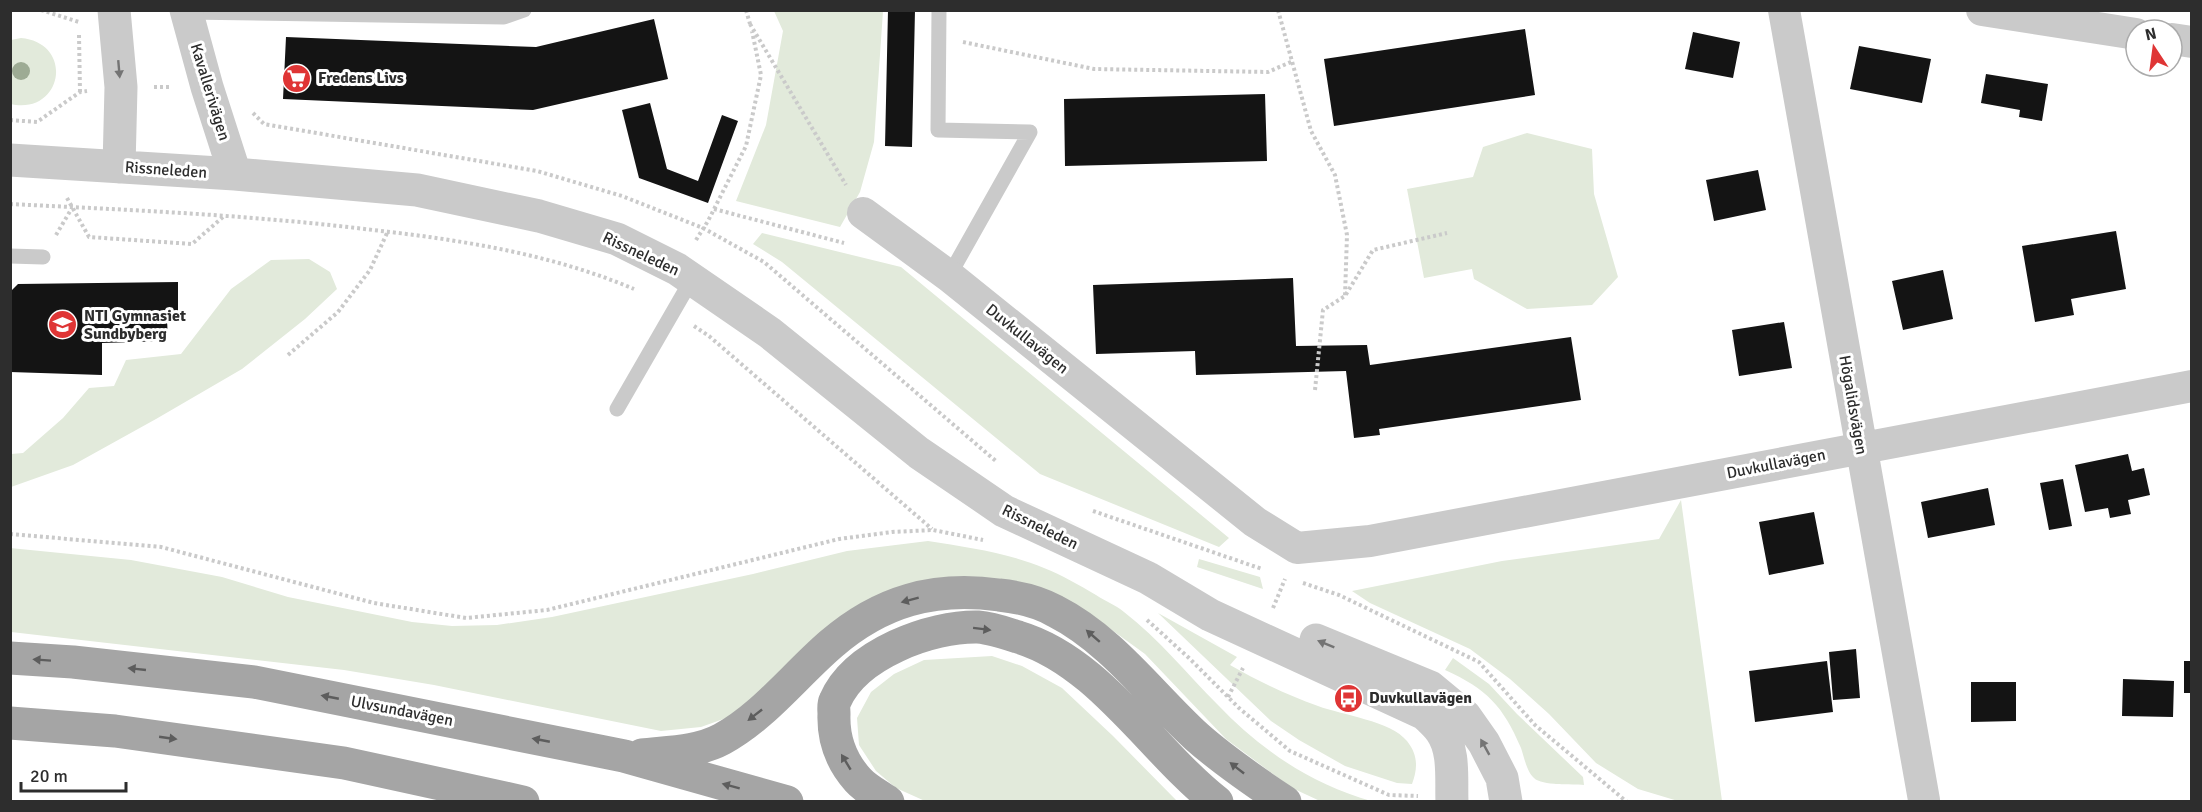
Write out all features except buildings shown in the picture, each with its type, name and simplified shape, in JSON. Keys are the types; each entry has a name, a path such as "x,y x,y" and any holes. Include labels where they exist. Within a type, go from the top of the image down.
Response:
{"main road":[{"path":"624,756 688,750 721,739 757,714 833,643 865,620 902,601 936,593 972,591 1025,600 1054,610 1086,630 1123,663 1198,738 1252,780 1285,801"},
{"path":"888,801 860,782 843,761 833,731 834,702 849,680 873,658 901,644 939,631 980,627 1020,637 1054,652 1086,675 1138,724 1200,788 1217,801"},
{"name":"Ulvsundavägen","path":"10,658 254,681 624,756 787,801"},
{"path":"10,723 115,731 344,763 523,801"},
{"path":"344,763 457,801"}],"street":[{"path":"114,10 121,87 119,167"},
{"name":"Högalidsvägen","path":"1784,10 1924,800"},
{"path":"1982,10 2124,32"},
{"name":"Kavallerivägen","path":"186,11 234,174"},
{"name":"Rissneleden","path":"10,160 234,174 417,190 528,214 617,239 684,274 770,333 919,453 995,505 1148,579 1209,615 1425,714 1442,732 1448,747 1452,770 1452,800"},
{"name":"Duvkullavägen","path":"863,213 949,276 1255,522 1297,548 1370,541 2192,386"},
{"name":"Rissneleden","path":"1148,579 1246,612 1430,687 1465,716 1484,743 1502,778 1506,801"}],"lane":[{"path":"186,11 504,17 524,10"},
{"path":"939,10 938,130 1030,132 949,276"},
{"path":"10,256 42,257"},
{"path":"616,409 672,312 684,274"}],"path":[{"path":"41,10 79,22"},
{"path":"77,10 80,92"},
{"path":"684,274 703,228 746,146 761,75 746,10"},
{"path":"1278,10 1311,131 1335,175 1347,235 1345,296"},
{"path":"714,209 846,244 863,213 750,24"},
{"path":"939,37 1094,69 1268,72 1293,61"},
{"path":"207,87 233,93 264,124 537,171 622,196 703,228 764,262 1004,467"},
{"path":"10,204 304,221 388,231 516,251 610,279 641,292 709,336 933,530"},
{"path":"72,207 89,237 192,244 223,217"},
{"path":"42,257 72,207"},
{"path":"288,355 338,312 370,270 388,231"},
{"path":"1315,390 1323,310 1345,296 1373,250 1447,232"},
{"path":"1086,509 1263,569"},
{"path":"10,534 161,547 374,603 466,618 547,610 839,539 892,532 933,530 991,542"},
{"path":"1286,577 1339,595 1479,662 1535,725 1627,801"},
{"path":"1139,613 1189,658 1239,708 1290,751 1389,795 1452,800"}],"green space":[{"path":"774,11 883,11 874,142 860,192 840,227 736,201 766,125 783,31"},
{"path":"21,38 38,43 50,52 55,64 56,77 51,90 42,99 28,105 10,104 11,40"},
{"path":"1527,133 1592,149 1594,194 1618,277 1592,305 1527,309 1474,279 1472,269 1424,278 1407,189 1473,177 1483,147"},
{"path":"762,233 901,267 1229,538 1219,547 1040,474 782,262 753,244"},
{"path":"309,259 330,272 337,289 305,319 242,369 73,465 11,487 11,454 23,453 63,418 89,388 114,386 126,360 181,354 231,289 271,260"},
{"path":"1681,500 1722,801 1678,801 1638,789 1596,763 1549,714 1510,679 1470,649 1370,603 1352,591 1502,561 1659,539"},
{"path":"928,541 1016,558 1064,577 1114,605 1149,634 1234,721 1269,751 1328,785 1371,801 1320,801 1292,788 1226,739 1145,654 1087,612 940,582 729,717 701,727 661,731 434,685 344,670 11,632 10,548 131,560 222,577 288,597 412,622 452,626 497,625 552,617 753,574 847,551"},
{"path":"1199,559 1260,577 1263,589 1197,567"},
{"path":"1158,613 1237,657 1230,665 1262,682 1306,702 1366,719 1400,734 1411,746 1415,757 1416,767 1412,784 1397,783 1345,766 1299,740 1271,721"},
{"path":"992,656 1022,666 1062,688 1177,801 925,801 896,788 876,771 859,745 857,718 871,692 894,674 924,660"},
{"path":"1453,658 1489,684 1583,777 1584,785 1550,783 1534,778 1514,733 1492,700 1472,684 1445,670"}],"place":[{"name":"Fredens Livs","path":"297,78"},
{"name":"NTI Gymnasiet Sundbyberg","path":"63,325"},
{"name":"Duvkullavägen","path":"1348,698"}]}
